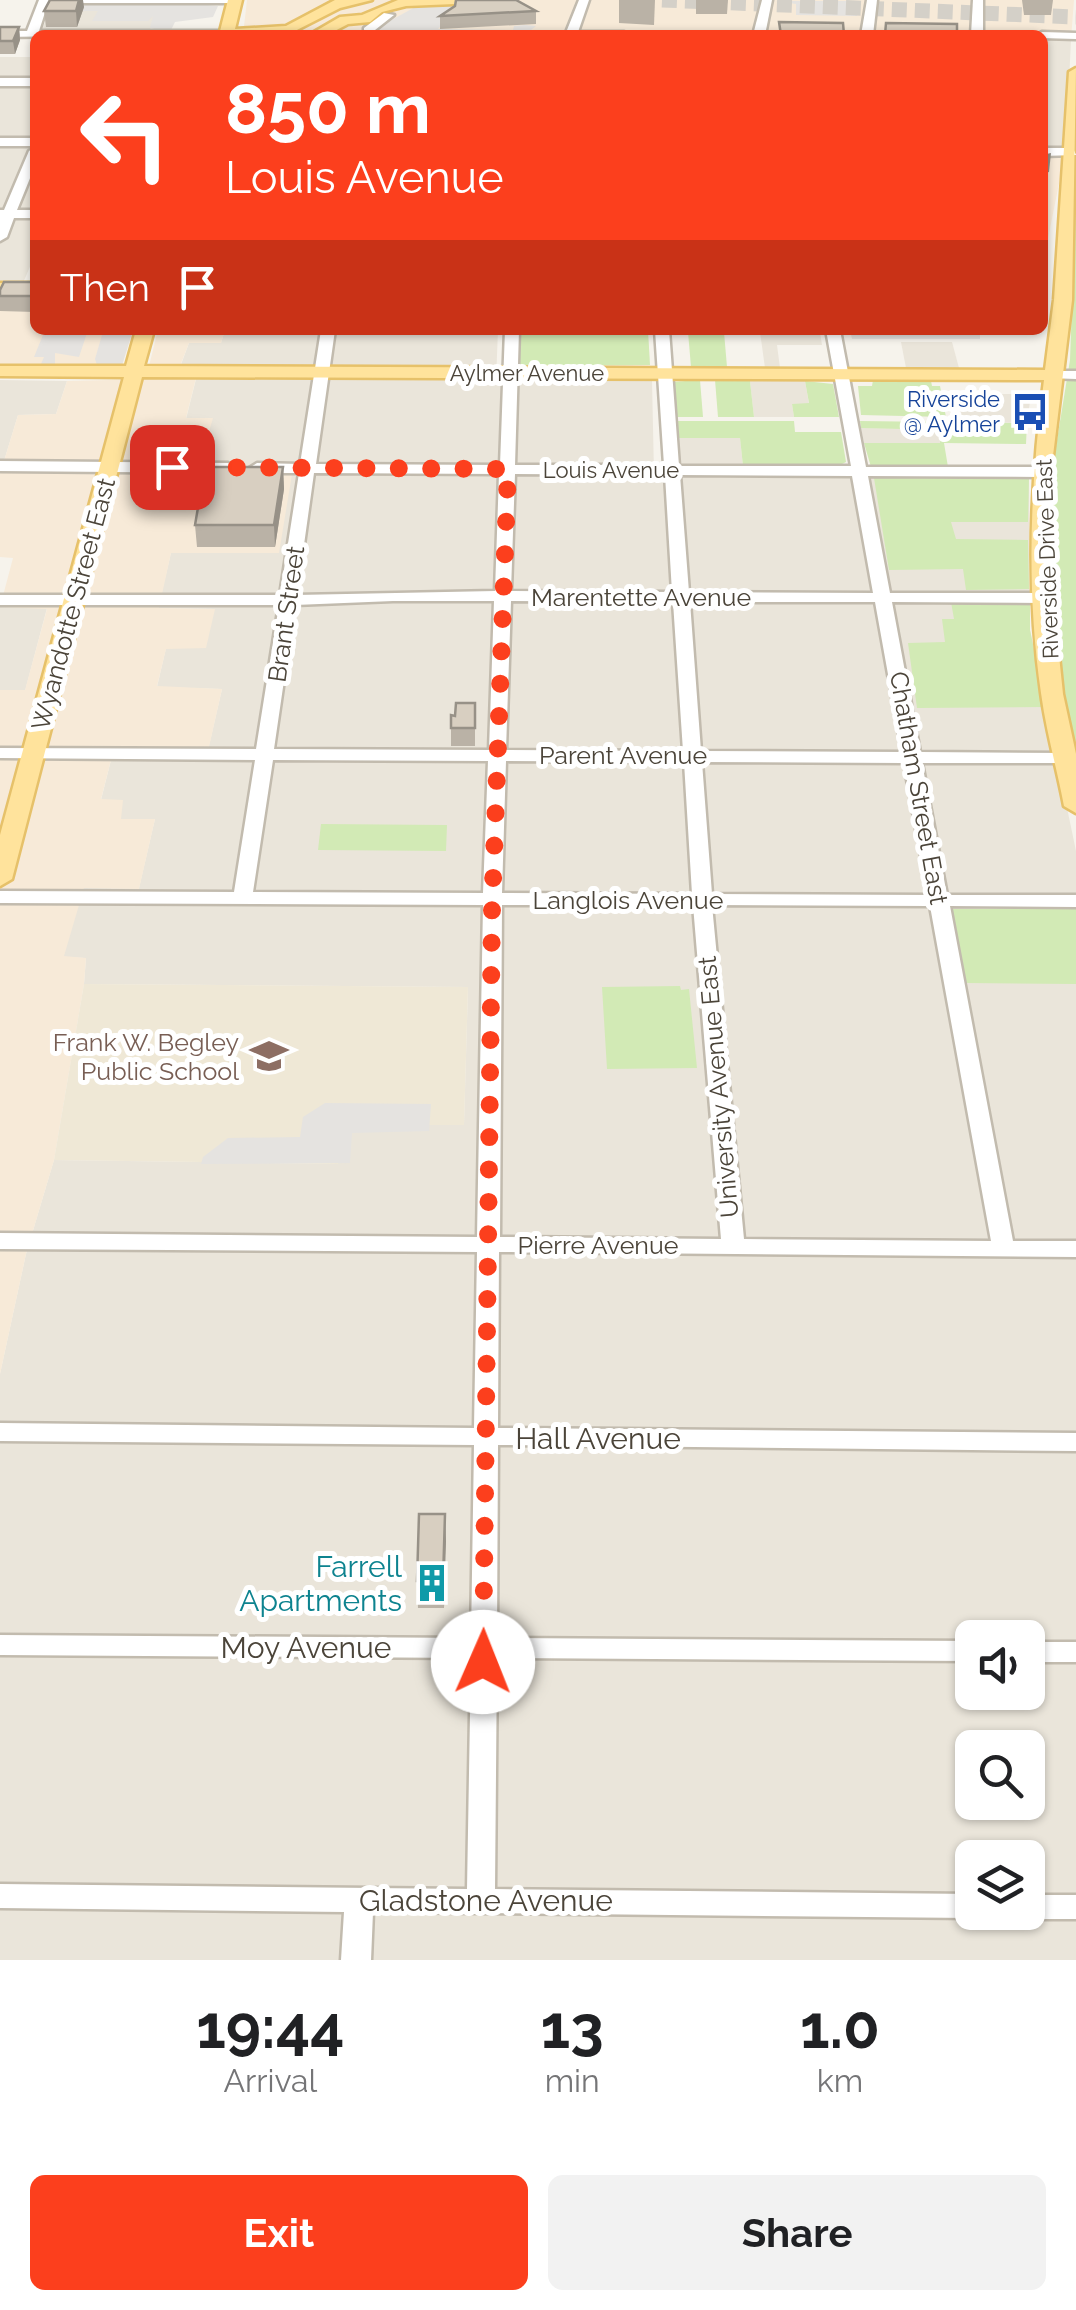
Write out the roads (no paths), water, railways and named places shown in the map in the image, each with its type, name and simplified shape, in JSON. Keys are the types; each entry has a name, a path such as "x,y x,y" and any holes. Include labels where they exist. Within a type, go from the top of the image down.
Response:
{"main road":[{"path":"227,30 235,0"},
{"path":"289,30 336,4 364,0"},
{"path":"326,30 345,20 376,19 455,0"},
{"name":"Riverside Drive East","path":"1076,72 1060,291 1065,375 1042,472 1043,598 1052,694 1076,806"},
{"path":"0,288 30,288"},
{"name":"Wyandotte Street East","path":"0,879 145,335"},
{"name":"Aylmer Avenue","path":"0,371 1065,375"}],"street":[{"path":"33,30 44,0"},
{"path":"79,0 235,0"},
{"path":"574,30 584,0"},
{"path":"759,30 768,0"},
{"path":"868,30 872,0"},
{"path":"977,30 978,0"},
{"path":"0,34 30,34"},
{"path":"1048,36 1076,36"},
{"path":"0,82 30,82"},
{"path":"0,142 30,142"},
{"path":"1048,152 1073,152"},
{"path":"0,237 5,214 30,162"},
{"name":"Brant Street","path":"243,898 327,335"},
{"path":"480,1899 494,899 512,335"},
{"name":"University Avenue East","path":"662,335 702,901 733,1246"},
{"name":"Chatham Street East","path":"834,335 1004,1247"},
{"name":"Louis Avenue","path":"0,466 1042,472"},
{"name":"Marentette Avenue","path":"0,600 1043,598"},
{"name":"Parent Avenue","path":"0,753 1066,758"},
{"name":"Langlois Avenue","path":"0,897 1076,901"},
{"name":"Pierre Avenue","path":"0,1241 1076,1249"},
{"name":"Hall Avenue","path":"0,1432 1076,1442"},
{"name":"Moy Avenue","path":"0,1644 955,1651"},
{"path":"1045,1652 1076,1652"},
{"name":"Gladstone Avenue","path":"0,1896 955,1906"},
{"path":"356,1960 359,1900"},
{"path":"1045,1907 1076,1908"}],"tunnel":[{"path":"662,0 1076,17"}],"place":[{"name":"Riverside @ Aylmer","path":"1030,412"},
{"name":"Frank W. Begley Public School","path":"269,1056"},
{"name":"Farrell Apartments","path":"432,1583"}]}
